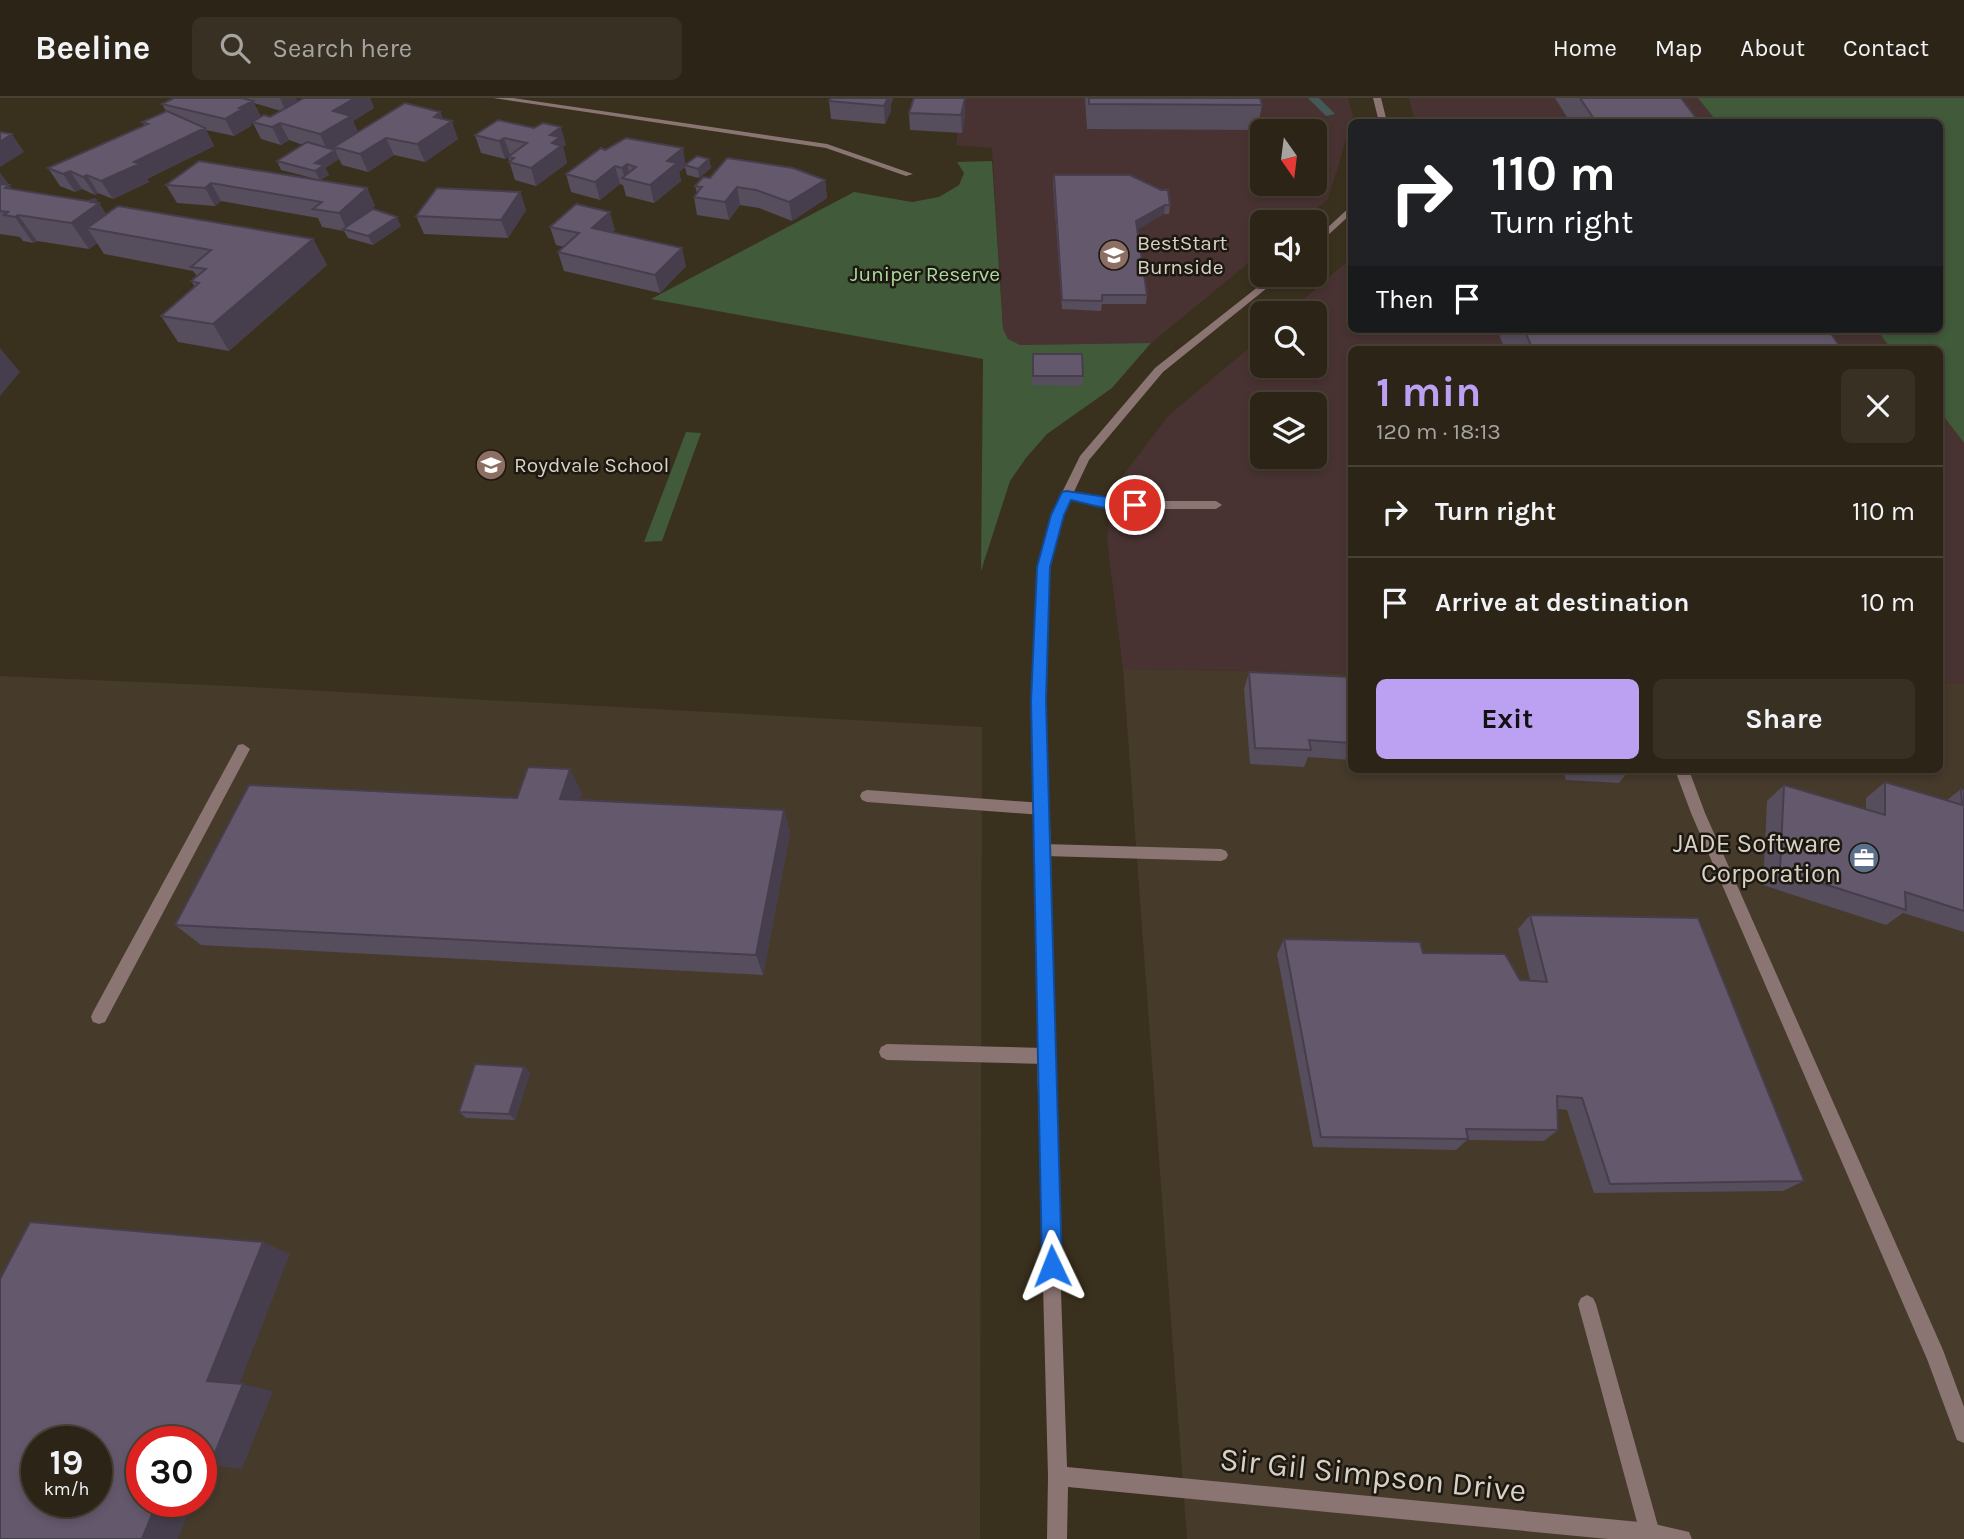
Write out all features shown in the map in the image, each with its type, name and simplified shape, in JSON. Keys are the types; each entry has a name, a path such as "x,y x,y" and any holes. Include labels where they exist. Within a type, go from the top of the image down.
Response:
{"street":[{"path":"497,98 827,146 909,174"},
{"path":"1377,98 1382,119"},
{"path":"1327,232 1348,212"},
{"path":"1057,1539 1058,1476 1045,1056 1044,850 1039,701 1044,567 1057,515 1084,459 1159,370 1264,287"},
{"path":"1067,495 1116,505 1216,505"},
{"path":"99,1017 243,749"},
{"path":"1683,773 1698,813 1936,1357 1964,1433"},
{"path":"867,796 1042,809"},
{"path":"1044,850 1221,855"},
{"path":"887,1052 1045,1056"},
{"path":"1587,1304 1650,1533"},
{"name":"Sir Gil Simpson Drive","path":"1058,1476 1650,1533 1682,1539"}],"shaded area":[{"path":"962,98 1348,98 1353,116 1352,119 1348,119 1348,133 1328,199 1314,210 1250,210 1250,262 1151,343 1020,345 1008,339 1003,329 992,148 956,145"},
{"path":"1409,98 1698,98 1715,119 1414,119"},
{"path":"1348,261 1348,333 1879,333 1889,346 1348,346 1348,673 1123,669 1107,538 1115,486 1168,416 1250,347 1250,378 1327,378 1327,301 1302,301 1318,287 1327,287 1327,279"},
{"path":"1943,415 1964,443 1964,684 1943,684"},
{"path":"1123,669 1348,673 1348,773 1943,773 1943,684 1964,684 1964,1539 1187,1539"},
{"path":"0,676 982,727 980,1539 0,1539"}],"green space":[{"path":"1698,98 1964,98 1964,443 1943,415 1943,346 1889,346 1879,333 1943,333 1943,119 1715,119"},
{"name":"Juniper Reserve","path":"992,161 1003,329 1008,339 1020,345 1151,343 1112,388 1047,434 1026,458 1010,481 981,571 983,359 651,299 854,192 912,202 939,197 959,185 964,173 957,162"},
{"path":"686,432 701,433 662,541 644,542"}],"building":[{"path":"174,98 242,98 253,101 225,119 162,104"},
{"path":"304,98 355,98 333,111 351,116 320,134 280,123 272,127 252,122 264,115 270,117"},
{"path":"831,98 888,98 884,106 829,101"},
{"path":"914,98 965,98 961,115 909,113"},
{"path":"1089,98 1260,98 1262,105 1089,104"},
{"path":"1580,98 1681,98 1697,119 1594,119"},
{"path":"405,103 440,112 434,117 452,121 417,144 386,138 360,154 334,147"},
{"path":"167,111 205,128 134,162 139,164 101,181 87,175 83,177 70,171 63,174 48,168 148,124 142,122"},
{"path":"498,120 534,128 543,123 561,127 550,135 560,137 552,143 561,146 531,168 509,162 514,158 508,157 527,143 504,138 499,141 475,135"},
{"path":"0,132 12,134 0,142"},
{"path":"626,138 683,148 667,161 677,163 650,185 622,178 636,167 627,164 622,168 615,166 595,182 566,174 601,148 605,150"},
{"path":"307,142 335,150 315,163 324,165 315,171 277,161"},
{"path":"697,156 709,159 698,169 685,165"},
{"path":"727,158 793,168 825,180 789,202 756,190 737,187 725,202 694,197 702,187 695,186 703,177 710,178"},
{"path":"199,161 367,188 339,213 313,209 322,202 211,183 205,188 166,185"},
{"name":"BestStart Burnside","path":"1054,175 1130,175 1161,190 1168,190 1170,205 1165,205 1136,221 1147,295 1102,295 1102,301 1062,300"},
{"path":"0,184 9,185 5,188 87,201 96,199 91,202 99,203 71,223 4,215 8,212 0,211"},
{"path":"437,188 520,192 501,220 416,216"},
{"path":"576,204 610,212 592,228 682,248 655,275 558,252 579,233 550,227"},
{"path":"118,206 313,239 213,324 161,316 199,283 191,281 206,269 191,267 211,250 87,228"},
{"path":"373,209 397,217 368,236 343,229"},
{"path":"1526,333 1831,333 1839,346 1531,346"},
{"path":"1033,354 1082,354 1083,376 1033,376"},
{"path":"1249,672 1348,677 1348,743 1309,740 1311,750 1255,748"},
{"path":"528,767 570,769 560,799 784,810 756,955 175,925 249,785 517,798"},
{"name":"JADE Software Corporation","path":"1885,782 1962,805 1961,789 1964,790 1964,911 1905,892 1906,910 1780,870 1784,785 1885,815"},
{"path":"1530,915 1698,918 1804,1181 1610,1184 1582,1098 1557,1096 1558,1130 1466,1129 1468,1139 1321,1137 1284,939 1420,942 1423,953 1505,954 1520,980 1547,982"},
{"path":"475,1064 524,1067 509,1114 459,1112"},
{"path":"30,1222 263,1242 207,1381 243,1384 217,1448 217,1426 126,1426 126,1517 151,1517 142,1539 0,1539 0,1279"}],"waterway":[{"path":"1313,98 1330,114"}],"place":[{"name":"BestStart Burnside","path":"1114,255"},
{"name":"Roydvale School","path":"491,465"},
{"name":"JADE Software Corporation","path":"1864,858"}],"route":[{"path":"1052,1266 1045,1056 1044,850 1039,701 1044,567 1057,515 1067,495 1116,505 1135,505"}]}
